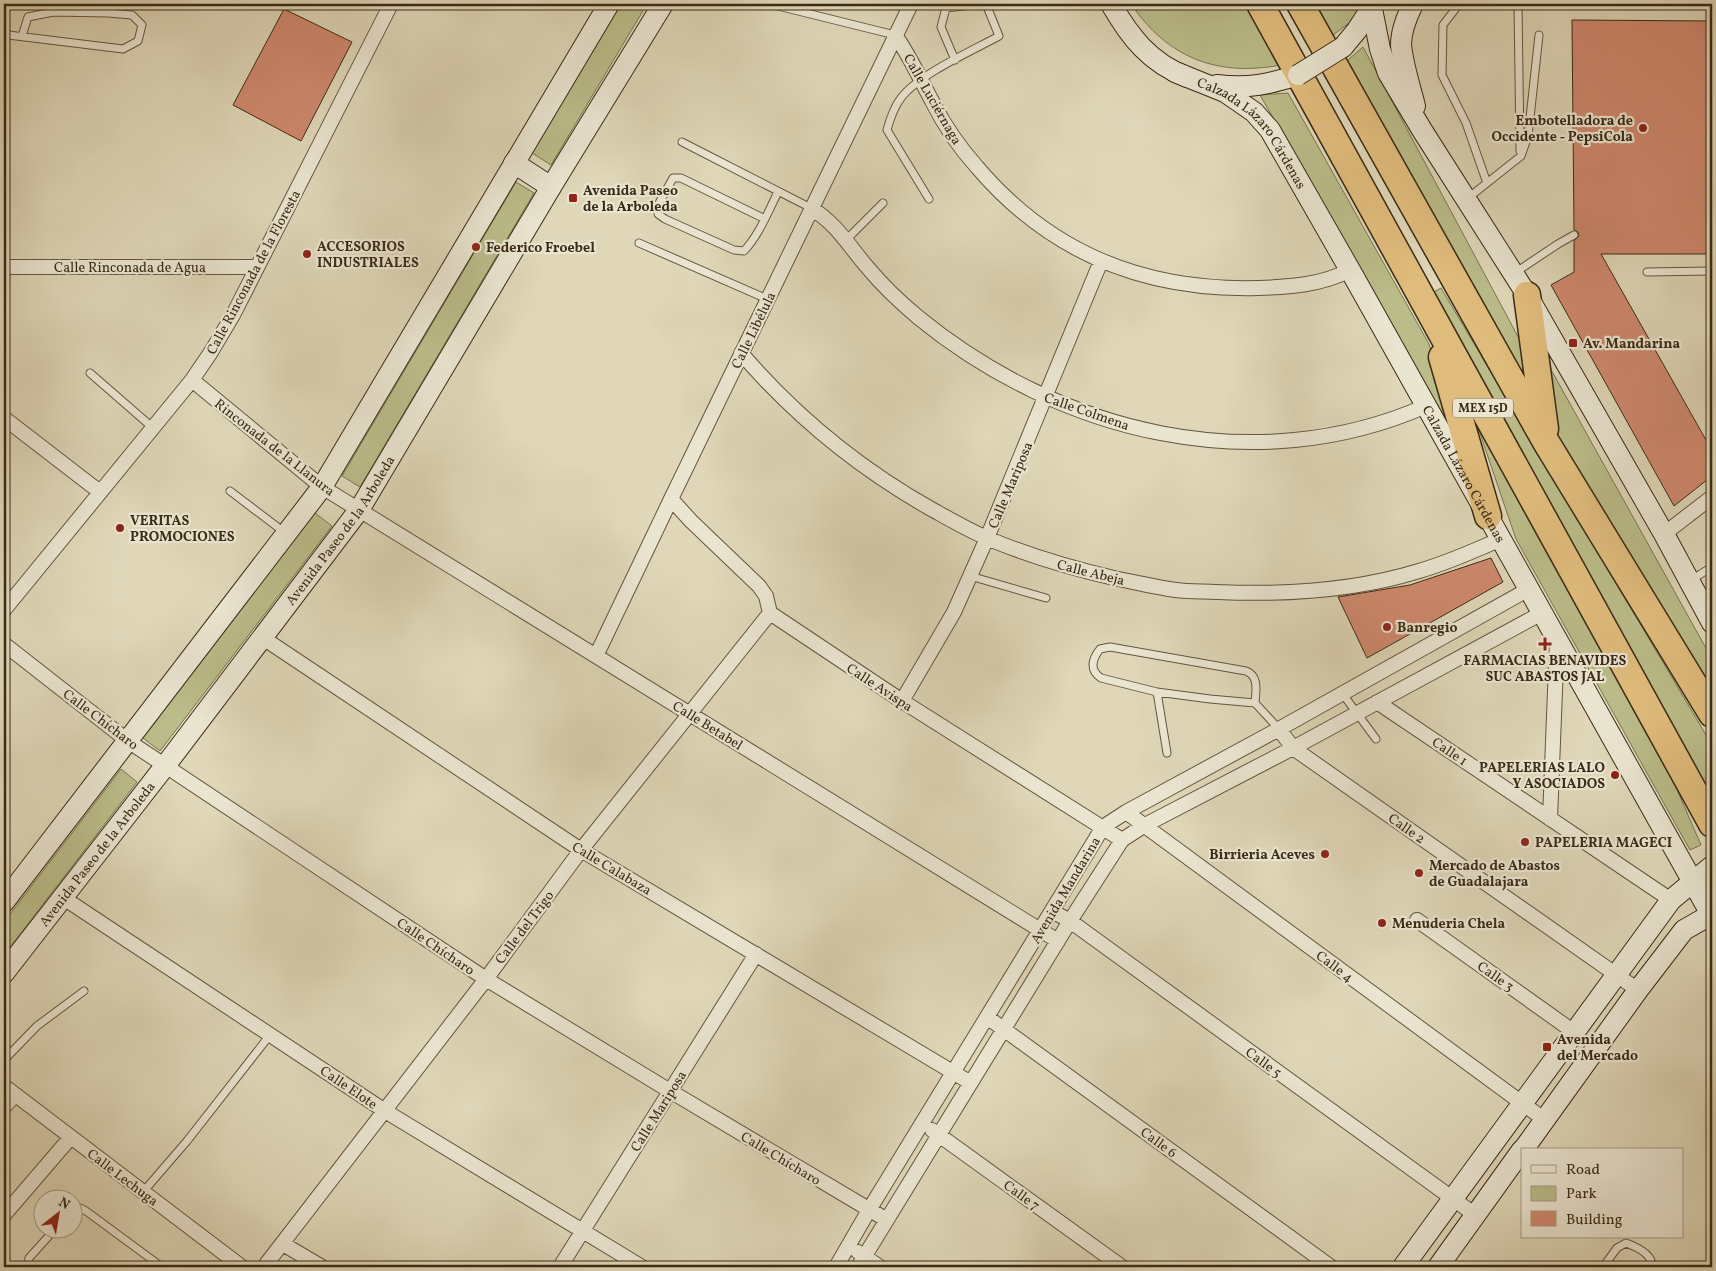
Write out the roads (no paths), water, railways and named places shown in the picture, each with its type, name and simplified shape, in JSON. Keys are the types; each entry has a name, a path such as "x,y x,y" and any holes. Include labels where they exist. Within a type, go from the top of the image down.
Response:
{"highway":[{"name":"MEX 15D","path":"1260,4 1709,819"},
{"name":"MEX 15D","path":"1300,4 1546,442 1712,714"},
{"path":"1520,284 1546,442"},
{"path":"1429,310 1488,516"}],"street":[{"name":"Calle Rinconada de la Floresta","path":"4,610 192,380 223,334 391,4"},
{"path":"4,902 322,487 609,4"},
{"name":"Avenida Paseo de la Arboleda","path":"4,973 165,766 359,510 551,187 663,4"},
{"name":"Calle Libélula","path":"596,656 910,4"},
{"path":"1111,4 1128,32 1149,55 1176,72 1205,83 1236,88 1268,85 1298,75 1344,47 1373,6"},
{"path":"1413,4 1406,20 1401,44 1422,130"},
{"path":"1373,6 1380,49 1388,73 1520,284 1664,534 1712,623"},
{"name":"Calle Luciérnaga","path":"895,35 908,54 944,123 961,148 1014,206 1068,244 1101,261 1140,276 1220,288 1266,288 1297,285 1335,278 1350,270"},
{"name":"Calzada Lázaro Cárdenas","path":"1176,72 1225,92 1254,112 1270,130 1712,915"},
{"path":"514,163 551,187"},
{"name":"Calle Colmena","path":"811,208 825,216 836,227 868,269 892,294 919,318 980,362 1046,398 1126,426 1196,439 1272,442 1348,432 1377,425 1426,406"},
{"name":"Calle Mariposa","path":"902,701 954,612 988,538 1101,261"},
{"name":"Calle Rinconada de Agua","path":"4,268 257,267"},
{"name":"Calle Abeja","path":"741,353 760,375 813,426 844,452 913,498 988,538 1038,558 1133,582 1176,590 1236,593 1328,589 1371,583 1418,572 1475,551 1501,539"},
{"name":"Rinconada de la Llanura","path":"192,380 322,487 359,510"},
{"path":"4,418 100,492"},
{"path":"1664,534 1712,497"},
{"path":"671,499 691,522 759,586 766,596 770,613"},
{"name":"Calle Betabel","path":"359,510 1058,941"},
{"name":"Avenida Mandarina","path":"836,1267 953,1071 1103,827 1126,812 1529,589"},
{"name":"Avenida Mandarina","path":"861,1262 1003,1029 1122,840 1145,825 1293,748 1542,612"},
{"name":"Calle Avispa","path":"770,613 902,701 1122,840"},
{"name":"Calle del Trigo","path":"264,1267 486,979 581,850 770,613"},
{"name":"Calle Calabaza","path":"263,638 581,850 971,1083"},
{"path":"1550,819 1557,638"},
{"name":"Calle Chícharo","path":"4,644 128,741 486,979 670,1092 887,1220"},
{"name":"Calle 1","path":"1377,702 1671,900"},
{"name":"Calle 2","path":"1278,729 1293,748 1638,990"},
{"name":"Calle 4","path":"1126,812 1544,1120"},
{"path":"1403,1267 1671,900 1712,866"},
{"name":"Calle Elote","path":"62,897 385,1111 642,1267"},
{"name":"Calle 5","path":"1052,911 1070,921 1474,1214"},
{"path":"1523,1148 1684,930 1712,915"},
{"name":"Calle 3","path":"1417,920 1574,1032"},
{"name":"Calle Mariposa","path":"560,1267 756,954"},
{"name":"Calle 6","path":"987,1017 1331,1267"},
{"name":"Calle Lechuga","path":"4,1086 242,1267"},
{"name":"Calle 7","path":"922,1123 1122,1267"},
{"path":"4,1216 71,1137"},
{"path":"1438,1267 1474,1214 1521,1151"},
{"path":"283,1244 322,1267"},
{"path":"849,1247 861,1262 880,1267"}],"lane":[{"path":"770,4 895,35"},
{"path":"955,60 940,27 946,8 980,4"},
{"path":"929,199 887,130 892,114 901,98 921,79 999,36 986,4"},
{"path":"1459,4 1443,25 1442,75 1466,123 1487,183"},
{"path":"1518,4 1520,156"},
{"path":"4,26 8,35 123,48 138,41 142,25 132,15 53,12 28,17 22,36"},
{"path":"1466,200 1520,156 1528,136 1539,35"},
{"path":"682,142 811,208"},
{"path":"765,219 681,178 673,178 658,205 658,214 665,219 734,250 744,251 765,219 778,192"},
{"path":"846,240 884,203"},
{"path":"1520,284 1558,244 1574,235"},
{"path":"639,243 767,299"},
{"path":"1647,272 1712,271"},
{"path":"90,373 152,428"},
{"path":"230,490 286,534"},
{"path":"1689,581 1712,567"},
{"path":"970,576 1046,598"},
{"path":"1255,703 1210,700 1157,692 1101,678 1095,674 1092,668 1097,653 1105,647 1110,647 1246,671 1255,678 1255,703 1278,729"},
{"path":"1157,692 1167,753"},
{"path":"1342,693 1376,739"},
{"path":"4,1060 37,1026 84,992"},
{"path":"143,1192 270,1035"},
{"path":"4,1112 18,1097"},
{"path":"82,1209 162,1267"},
{"path":"28,1267 29,1258 47,1238"},
{"path":"1603,1267 1617,1248 1626,1243 1648,1256 1652,1260 1652,1267"}],"place":[{"name":"Embotelladora de Occidente - PepsiCola","path":"1643,128"},
{"name":"Avenida Paseo de la Arboleda","path":"573,198"},
{"name":"Federico Froebel","path":"476,247"},
{"name":"ACCESORIOS INDUSTRIALES","path":"307,254"},
{"name":"Av. Mandarina","path":"1573,343"},
{"name":"VERITAS PROMOCIONES","path":"120,528"},
{"name":"Banregio","path":"1387,627"},
{"name":"FARMACIAS BENAVIDES SUC ABASTOS JAL","path":"1545,644"},
{"name":"PAPELERIAS LALO Y ASOCIADOS","path":"1615,775"},
{"name":"PAPELERIA MAGECI","path":"1525,842"},
{"name":"Birrieria Aceves","path":"1325,854"},
{"name":"Mercado de Abastos de Guadalajara","path":"1419,873"},
{"name":"Menuderia Chela","path":"1382,923"},
{"name":"Avenida del Mercado","path":"1547,1047"}]}
